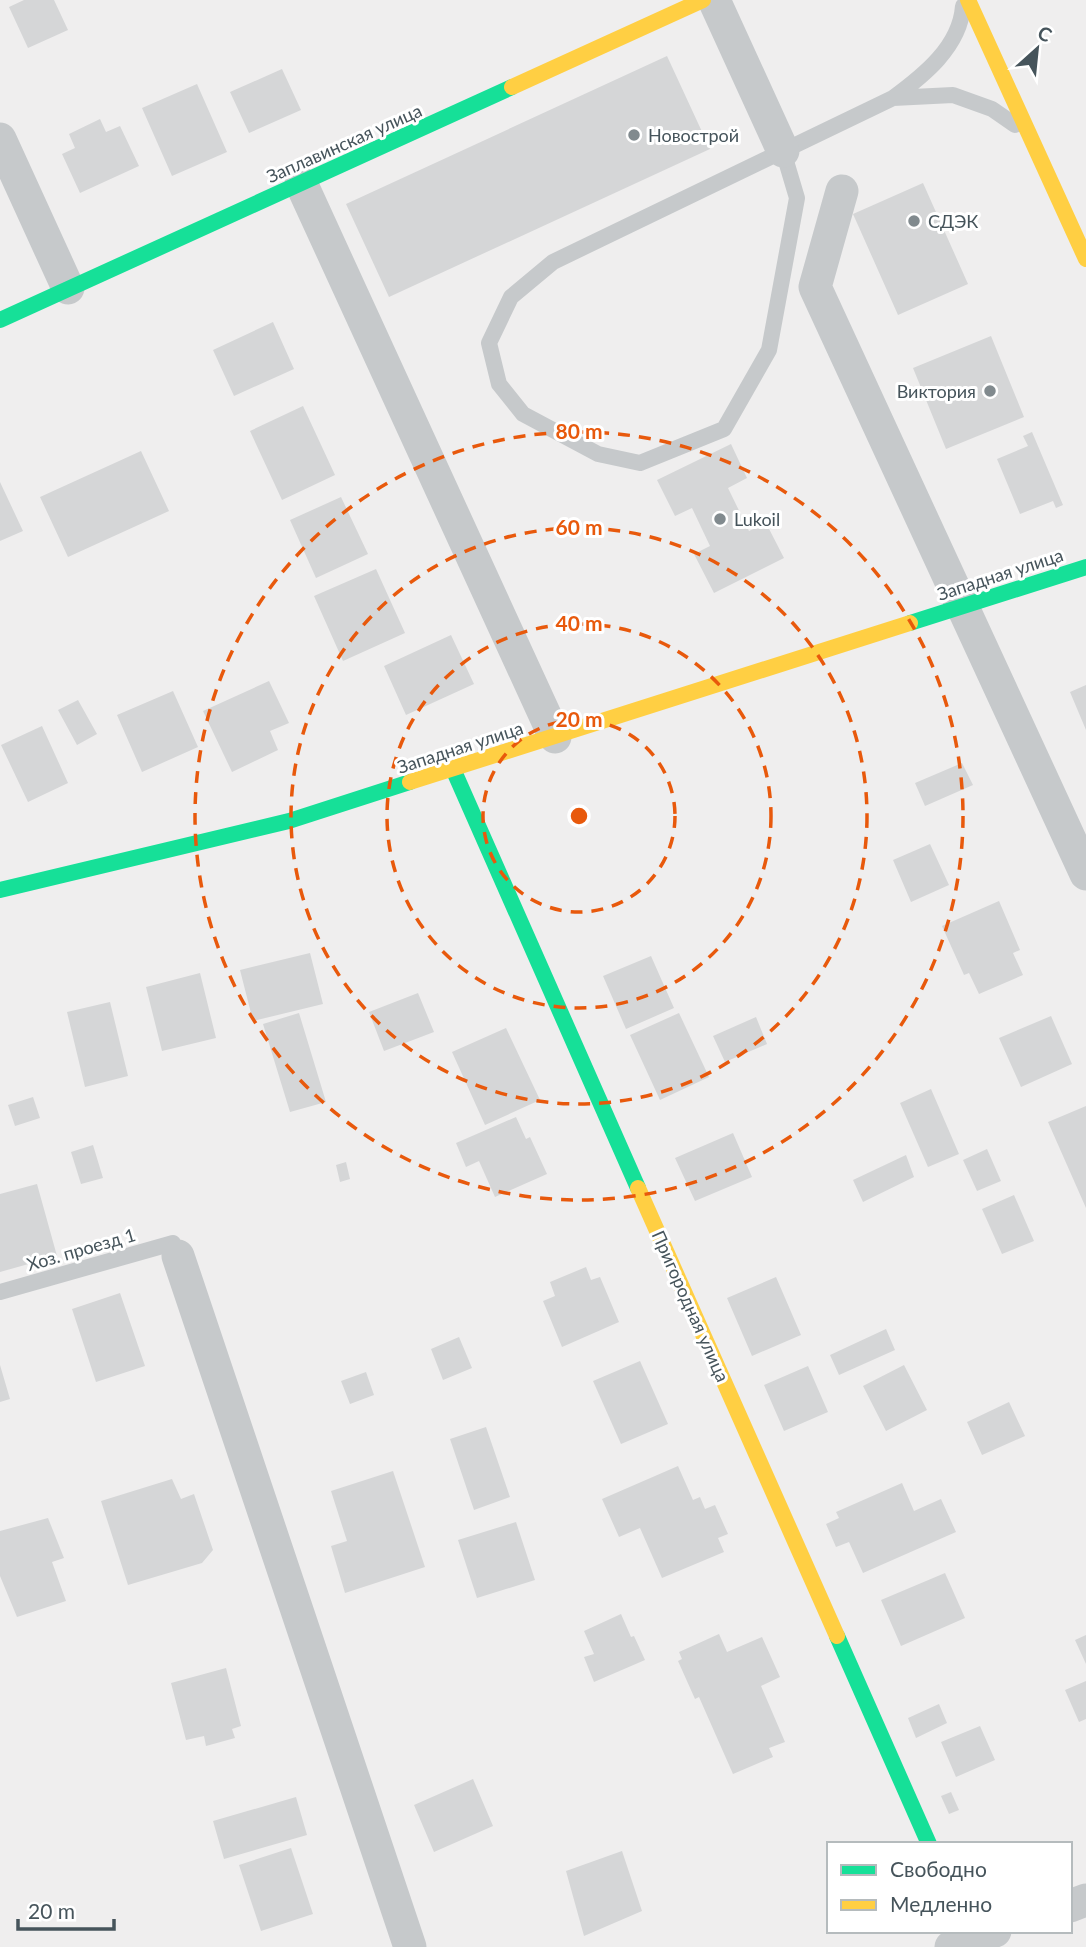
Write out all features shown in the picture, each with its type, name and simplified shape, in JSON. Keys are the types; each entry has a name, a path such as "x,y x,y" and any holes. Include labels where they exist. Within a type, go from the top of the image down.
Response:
{"street":[{"name":"Заплавинская улица","path":"0,320 301,183 670,7 703,0"},
{"path":"714,0 783,151"},
{"path":"965,0 1086,259"},
{"path":"0,139 68,288"},
{"path":"301,183 555,737"},
{"path":"842,191 815,287 1086,874"},
{"name":"Западная улица","path":"0,890 289,821 1086,567"},
{"name":"Пригородная улица","path":"453,769 928,1842"},
{"path":"175,1250 410,1947"}],"lane":[{"path":"783,151 797,198 769,350 724,429 640,463 598,454 523,414 499,384 489,343 511,297 552,262 892,98 920,78 941,56 962,18 965,0"},
{"path":"892,98 953,94 992,109 1028,134"},
{"name":"Хоз. проезд 1","path":"0,1292 175,1250"}],"building":[{"path":"24,0 54,0 68,30 28,48 9,7"},
{"path":"667,56 710,149 389,297 346,204"},
{"path":"282,69 301,110 249,133 230,92"},
{"path":"197,84 227,152 172,176 142,108"},
{"path":"100,119 106,132 120,126 139,166 80,193 62,154 75,148 69,134"},
{"path":"923,183 968,284 898,315 853,214"},
{"path":"273,322 294,369 234,396 213,350"},
{"path":"991,336 1024,417 946,449 913,368"},
{"path":"303,406 335,475 282,500 250,431"},
{"path":"1032,432 1063,505 1056,508 1053,501 1020,514 997,459 1028,446 1023,436"},
{"name":"Lukoil","path":"731,444 747,478 728,488 749,531 766,523 784,558 714,593 694,554 710,546 692,508 675,516 657,480"},
{"path":"141,451 169,511 68,557 40,497"},
{"path":"0,482 23,531 0,541"},
{"path":"341,497 368,554 316,578 290,520"},
{"path":"376,569 405,633 343,661 314,596"},
{"path":"451,635 474,684 406,715 384,666"},
{"path":"269,681 289,723 270,731 278,750 232,772 203,711"},
{"path":"1086,685 1086,730 1070,692"},
{"path":"173,691 198,747 142,772 117,715"},
{"path":"78,700 97,734 77,745 58,710"},
{"path":"42,726 68,783 28,802 1,745"},
{"path":"962,763 973,785 925,806 915,783"},
{"path":"930,844 949,885 911,902 893,860"},
{"path":"999,901 1020,950 1013,953 1023,975 979,994 969,973 964,975 942,926"},
{"path":"310,953 323,1004 253,1021 240,970"},
{"path":"651,956 674,1008 626,1029 603,976"},
{"path":"200,973 216,1038 162,1051 146,987"},
{"path":"418,993 434,1032 384,1051 369,1012"},
{"path":"110,1002 128,1076 85,1087 67,1012"},
{"path":"299,1013 326,1102 290,1112 263,1024"},
{"path":"679,1013 709,1077 660,1100 630,1035"},
{"path":"1051,1016 1072,1064 1021,1087 999,1038"},
{"path":"756,1017 767,1044 725,1062 713,1036"},
{"path":"506,1028 540,1100 485,1125 452,1052"},
{"path":"931,1089 959,1154 928,1167 900,1103"},
{"path":"33,1097 40,1118 15,1126 8,1105"},
{"path":"1086,1106 1086,1208 1048,1122"},
{"path":"516,1117 526,1139 530,1137 547,1174 495,1197 479,1161 466,1167 456,1143"},
{"path":"733,1133 752,1177 695,1201 675,1158"},
{"path":"93,1145 103,1178 81,1184 71,1152"},
{"path":"987,1149 1001,1181 977,1191 963,1160"},
{"path":"906,1155 914,1177 863,1202 853,1180"},
{"path":"346,1162 350,1179 340,1182 336,1165"},
{"path":"37,1184 57,1256 0,1272 0,1194"},
{"path":"1014,1195 1034,1241 1002,1254 982,1209"},
{"path":"586,1267 591,1280 600,1277 619,1322 562,1347 543,1301 555,1296 550,1282"},
{"path":"776,1277 801,1335 752,1356 727,1298"},
{"path":"120,1293 145,1366 96,1382 72,1309"},
{"path":"886,1329 895,1350 839,1375 830,1355"},
{"path":"459,1337 472,1368 443,1380 431,1349"},
{"path":"640,1361 668,1424 621,1444 593,1381"},
{"path":"0,1365 10,1399 0,1402"},
{"path":"904,1365 927,1410 886,1431 863,1386"},
{"path":"808,1366 828,1412 784,1431 764,1385"},
{"path":"366,1372 374,1395 350,1404 341,1381"},
{"path":"1009,1402 1025,1436 982,1455 967,1422"},
{"path":"486,1427 510,1497 474,1510 450,1439"},
{"path":"678,1466 693,1500 700,1497 705,1509 715,1505 728,1534 718,1538 724,1552 662,1578 640,1528 619,1537 602,1499"},
{"path":"393,1471 425,1567 345,1593 331,1546 347,1541 331,1491"},
{"path":"172,1479 181,1499 194,1494 213,1550 202,1563 128,1585 101,1501"},
{"path":"902,1483 914,1511 941,1499 956,1532 863,1573 849,1542 836,1547 826,1524 839,1518 836,1512"},
{"path":"48,1518 64,1558 52,1562 66,1601 17,1617 0,1576 0,1531"},
{"path":"516,1522 535,1580 477,1598 458,1540"},
{"path":"945,1573 965,1618 901,1646 881,1600"},
{"path":"621,1614 645,1660 594,1682 584,1657 594,1654 584,1631"},
{"path":"719,1634 727,1652 762,1637 780,1677 761,1686 785,1742 769,1748 773,1757 733,1774 699,1697 695,1699 678,1661 682,1659 679,1652"},
{"path":"1086,1635 1086,1664 1075,1640"},
{"path":"226,1668 241,1726 232,1729 235,1738 206,1746 204,1736 186,1740 171,1683"},
{"path":"1086,1681 1086,1719 1079,1722 1065,1690"},
{"path":"939,1704 947,1723 916,1738 908,1718"},
{"path":"980,1726 995,1760 956,1777 941,1742"},
{"path":"473,1779 493,1826 434,1852 414,1805"},
{"path":"951,1792 959,1810 949,1814 941,1796"},
{"path":"296,1797 307,1835 224,1859 213,1821"},
{"path":"291,1848 313,1914 261,1931 239,1865"},
{"path":"622,1851 642,1911 584,1936 566,1871"}],"traffic: fast":[{"path":"0,320 512,87"},
{"path":"910,623 1086,567"},
{"path":"453,769 638,1188"},
{"path":"0,890 289,821 410,782"},
{"path":"837,1636 928,1842"}],"traffic: slow":[{"path":"512,87 703,0"},
{"path":"968,0 1086,259"},
{"path":"410,782 910,623"},
{"path":"638,1188 837,1636"}],"place":[{"name":"Новострой","path":"634,135"},
{"name":"СДЭК","path":"914,221"},
{"name":"Виктория","path":"990,391"},
{"name":"Lukoil","path":"720,519"}]}
